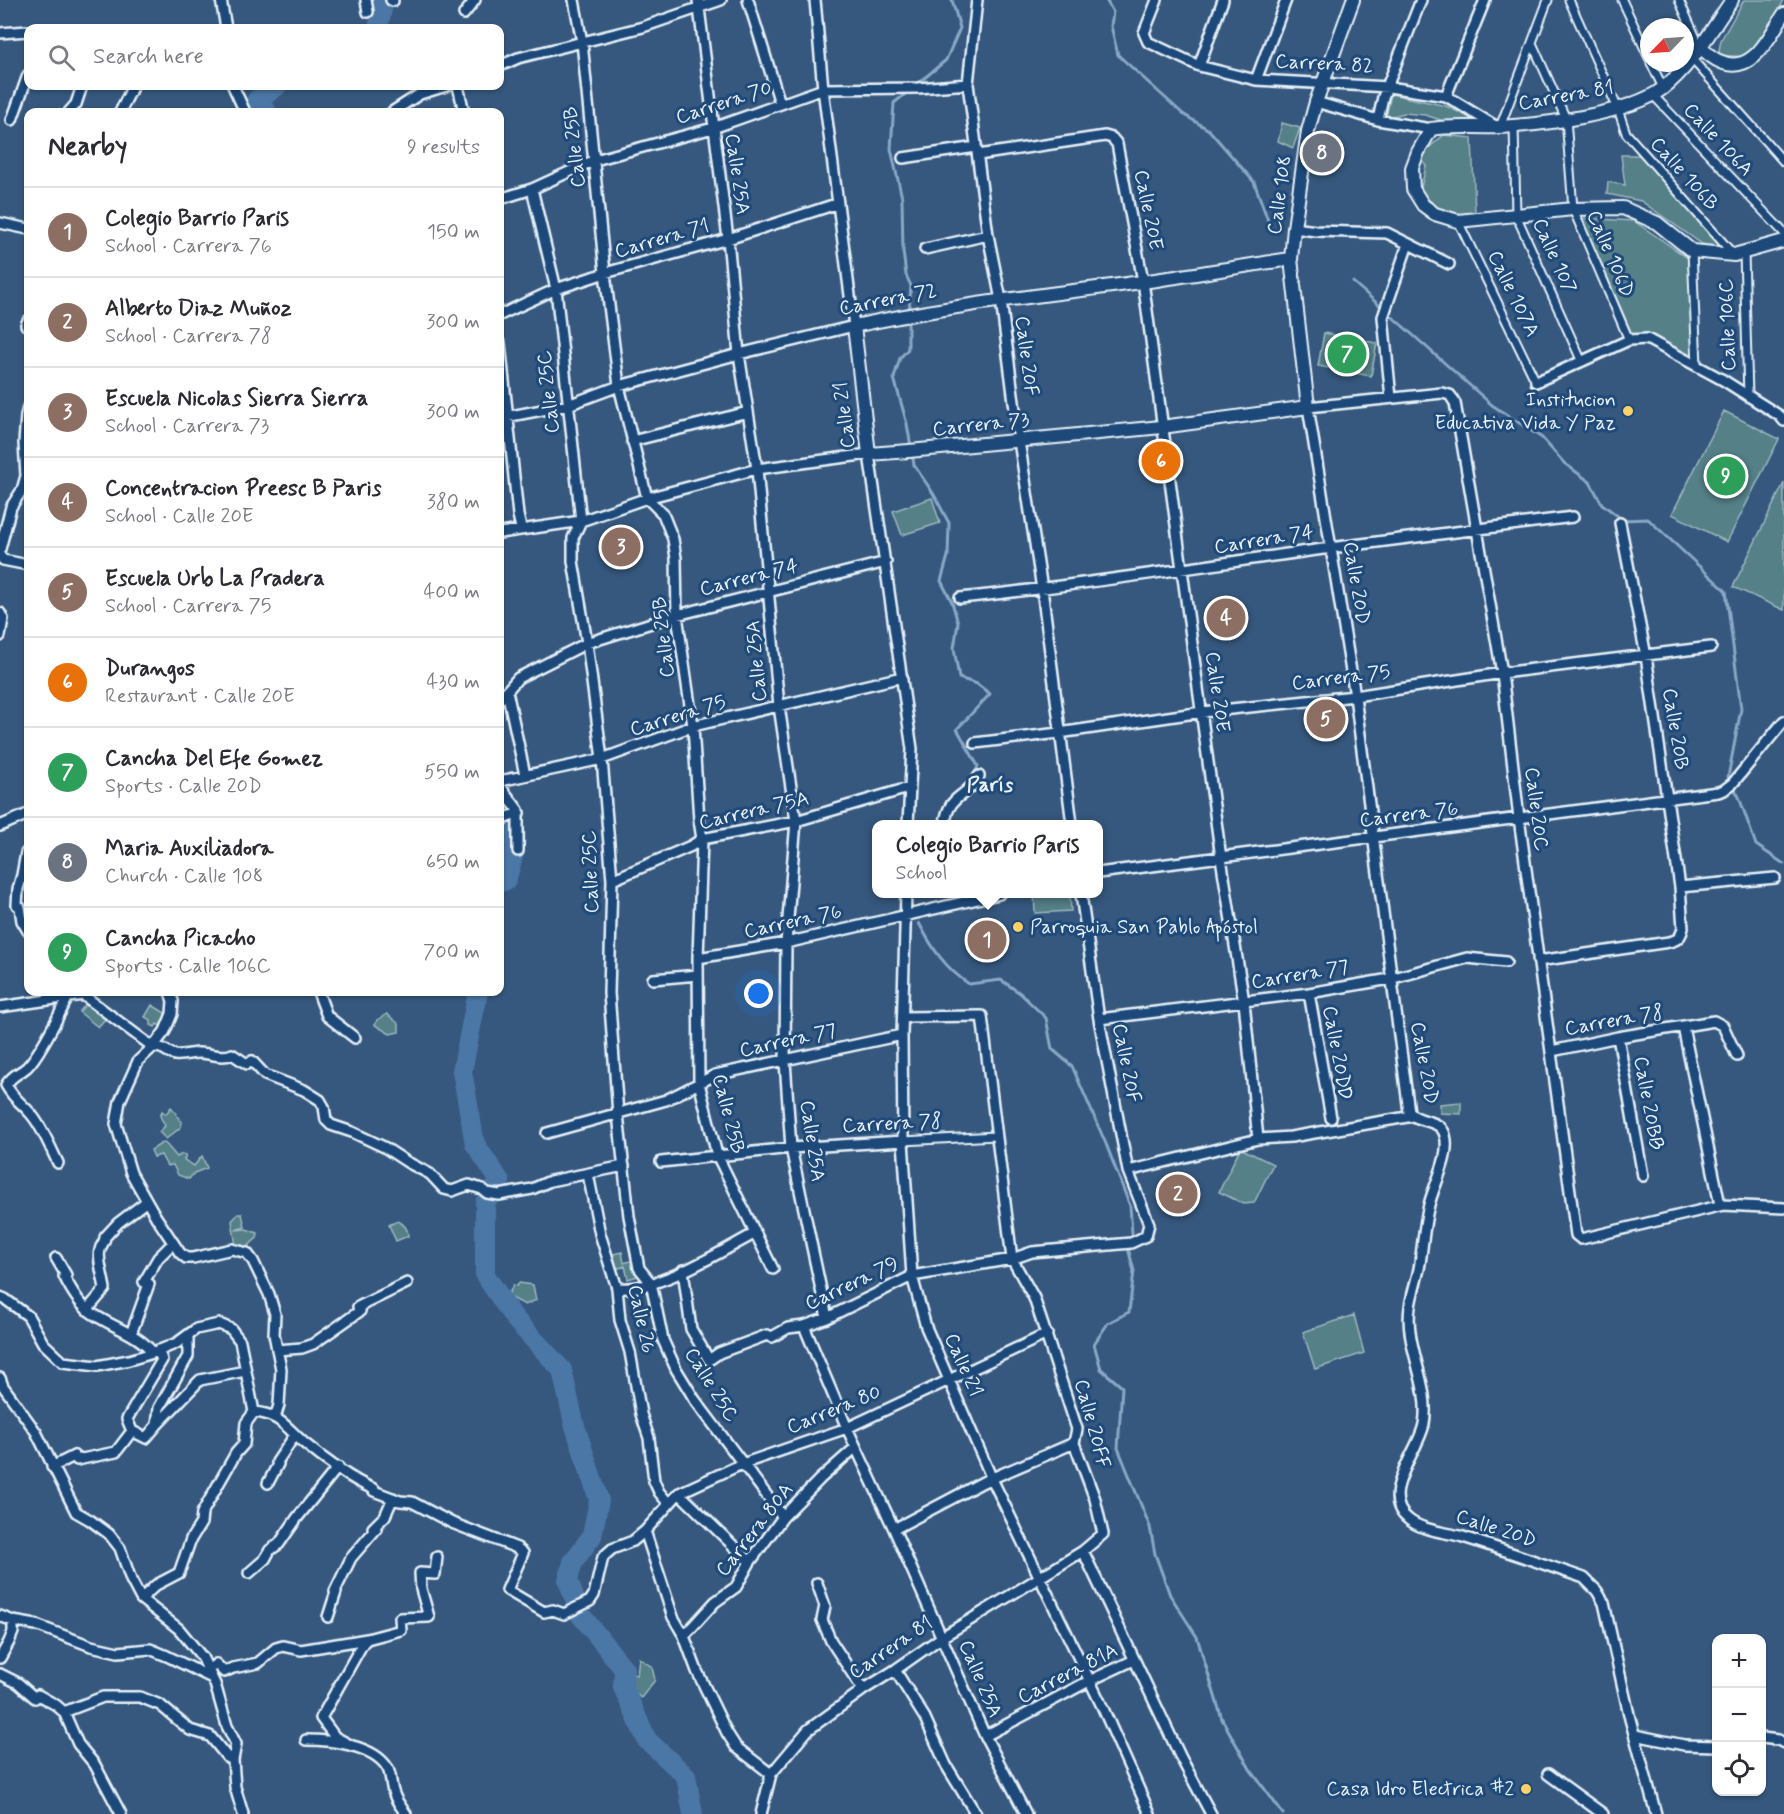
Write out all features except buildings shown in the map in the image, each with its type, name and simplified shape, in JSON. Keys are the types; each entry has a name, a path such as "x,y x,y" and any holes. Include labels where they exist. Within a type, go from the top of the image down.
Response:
{"street":[{"path":"220,0 225,24"},
{"path":"366,0 368,12"},
{"path":"464,14 475,0"},
{"name":"Calle 25B","path":"574,0 582,42 605,273 619,386 647,498 663,514 674,539 677,615 693,726 702,839 698,958 699,1083 717,1155 773,1269"},
{"path":"504,64 518,58 643,27 699,4 722,0"},
{"path":"748,0 780,103"},
{"name":"Calle 21","path":"815,0 836,204 854,326 869,454 912,749 908,820"},
{"name":"Calle 20F","path":"977,0 968,84 988,235 1001,300 1019,441 1042,589 1071,820"},
{"name":"Carrera 82","path":"1157,0 1144,33 1148,42 1199,66 1256,80 1389,87 1446,96 1498,127"},
{"path":"1199,66 1223,0"},
{"path":"1256,80 1286,0"},
{"name":"Calle 108","path":"1291,259 1308,131 1321,83 1353,0"},
{"path":"1378,120 1383,98 1422,0"},
{"path":"1446,96 1485,0"},
{"path":"1498,127 1548,0"},
{"path":"1569,0 1618,109"},
{"path":"1622,0 1640,39"},
{"path":"1678,0 1700,47 1718,61 1730,65 1742,65 1759,54 1784,14"},
{"name":"Carrera 81","path":"1694,56 1732,0"},
{"name":"Calle 25A","path":"699,4 728,239 739,354 757,469 779,706 796,821 786,943 785,1061 791,1148 827,1318"},
{"path":"0,33 24,32"},
{"name":"Calle 106D","path":"1532,42 1566,119 1573,209 1629,340"},
{"path":"1694,61 1784,162"},
{"path":"1653,72 1658,91"},
{"name":"Carrera 81","path":"1431,129 1498,127 1566,119 1618,109 1658,91 1678,72"},
{"name":"Carrera 70","path":"504,198 532,189 595,160 713,128 823,89 918,88 968,84"},
{"path":"12,120 24,86"},
{"path":"72,108 81,90"},
{"path":"122,108 131,90"},
{"path":"235,90 243,108"},
{"path":"398,108 420,94 433,90"},
{"path":"459,90 463,108"},
{"name":"Calle 106A","path":"1658,91 1784,233"},
{"name":"Carrera 82","path":"1316,102 1378,120 1431,129"},
{"name":"Calle 106B","path":"1618,109 1626,133 1739,254"},
{"name":"Calle 107","path":"1514,125 1516,215 1582,362"},
{"path":"1431,129 1412,168 1413,189 1423,205 1435,214 1458,221 1573,209 1623,208 1658,223 1692,251 1739,254 1784,241"},
{"name":"Calle 20E","path":"977,151 1106,136 1113,138 1117,144 1143,282 1221,858 1244,1002 1258,1139"},
{"path":"903,158 977,151"},
{"name":"Calle 25C","path":"532,189 556,289 581,521 573,538 573,561 587,643 602,759 612,880 609,993 618,1114 629,1216 639,1268 651,1283 663,1340 676,1369 695,1400 783,1517"},
{"name":"Carrera 71","path":"504,313 556,289 728,239 836,204"},
{"name":"Calle 107A","path":"1458,221 1536,382"},
{"path":"1,225 24,228"},
{"path":"1294,228 1316,231 1387,233 1449,264"},
{"path":"925,249 988,235"},
{"path":"1391,398 1383,317 1408,244"},
{"name":"Calle 106C","path":"1692,251 1697,366"},
{"name":"Calle 106C","path":"1739,254 1748,397"},
{"name":"Carrera 72","path":"504,418 568,405 619,386 739,354 894,317 1291,259"},
{"name":"Calle 20D","path":"1291,259 1308,406 1355,696 1409,1112 1441,1128 1446,1146 1444,1161 1437,1176 1429,1206 1420,1266 1409,1310 1410,1332 1423,1390 1424,1426 1399,1484 1396,1500 1407,1519 1416,1524 1584,1578 1591,1584 1604,1603 1656,1814"},
{"name":"Calle 106C","path":"1629,340 1647,339 1697,366 1780,416 1784,421"},
{"path":"1536,382 1629,340"},
{"name":"Carrera 73","path":"504,532 581,521 647,498 757,469 869,454 1162,427 1308,406 1442,393 1450,395"},
{"name":"Calle 20C","path":"1450,395 1455,403 1502,673 1519,818 1576,1235 1581,1239 1723,1205 1784,1208"},
{"path":"632,441 748,412"},
{"path":"504,418 521,528"},
{"path":"0,549 11,507 24,483"},
{"name":"Carrera 74","path":"960,598 1042,589 1330,548 1478,531 1573,517"},
{"name":"Calle 20B","path":"1538,961 1677,940 1683,928 1680,887 1646,656 1620,523"},
{"path":"0,556 3,560 24,564"},
{"name":"Carrera 74","path":"504,694 518,678 587,643 677,615 886,562"},
{"path":"0,613 3,619 0,636"},
{"name":"Carrera 75","path":"975,743 1202,712 1355,696 1502,673 1711,647"},
{"name":"Carrera 75","path":"504,780 602,759 693,726 902,677"},
{"path":"507,691 525,775"},
{"path":"1783,722 1784,736"},
{"name":"Carrera 76","path":"1103,872 1668,800 1724,790 1733,783 1783,722"},
{"path":"946,820 949,807 954,800 979,776"},
{"name":"Carrera 75A","path":"612,880 691,846 702,839 796,821 908,788"},
{"path":"504,790 510,797 515,815 518,851"},
{"path":"504,819 515,815"},
{"path":"0,826 24,816"},
{"path":"24,878 18,889 17,905 20,907 24,924"},
{"path":"1680,887 1775,878"},
{"name":"Calle 21","path":"906,898 902,1035 903,1141 912,1276 926,1327 992,1479 1101,1704 1150,1814"},
{"path":"947,898 948,905"},
{"name":"Carrera 76","path":"698,958 786,943 980,898"},
{"name":"Calle 20F","path":"1082,898 1099,1019 1128,1171 1149,1224 1146,1236"},
{"name":"Carrera 77","path":"1099,1019 1309,993 1390,979 1467,958 1506,962"},
{"path":"653,980 698,975"},
{"name":"Calle 20DD","path":"1309,993 1330,1118"},
{"path":"0,1007 76,996"},
{"path":"84,996 153,1047 162,1047 172,1054 197,1053 226,1057 232,1054 247,1064 252,1061 265,1075 304,1090 320,1100 324,1107 326,1120 331,1125 384,1147 430,1174 444,1189 452,1191 469,1185 487,1193 499,1195 532,1189 550,1181 624,1167"},
{"path":"171,996 172,1014 165,1031 138,1061 120,1101 116,1124 131,1173 173,1243 186,1258 232,1249 247,1253 253,1261 269,1294 275,1314 274,1334 281,1369 279,1405 275,1418"},
{"path":"320,996 327,1016 355,1038"},
{"path":"57,1163 44,1134 30,1113 14,1099 6,1085 13,1075 27,1067 68,997"},
{"name":"Calle 20FF","path":"903,1017 982,1016 1012,1260 1034,1298 1047,1334 1077,1430 1074,1443 1095,1499 1103,1534 1083,1551"},
{"name":"Carrera 78","path":"1552,1051 1618,1037 1717,1022 1723,1026 1737,1056"},
{"path":"1683,1027 1719,1200"},
{"name":"Carrera 77","path":"547,1133 666,1100 715,1075 902,1035"},
{"name":"Calle 20BB","path":"1618,1037 1643,1176"},
{"path":"1128,1171 1258,1139 1291,1137 1413,1116"},
{"name":"Carrera 78","path":"661,1162 791,1148 996,1136"},
{"name":"Calle 26","path":"588,1174 601,1240 617,1288 620,1320 630,1352 654,1481 658,1492 669,1504"},
{"path":"87,1310 105,1289 99,1257 105,1237 118,1222 147,1201"},
{"path":"617,1288 627,1289 664,1280 754,1234"},
{"name":"Carrera 79","path":"682,1270 691,1329 709,1360 719,1353 767,1335 772,1338 788,1328 804,1326 827,1318 912,1276 1012,1260 1032,1252 1131,1243 1146,1236"},
{"path":"131,1334 149,1284 144,1282 158,1258 173,1243"},
{"path":"56,1258 66,1275 64,1276 69,1286 87,1310 131,1334 156,1352 162,1360 127,1419 132,1431 146,1438 200,1380 245,1371"},
{"path":"277,1350 303,1348 313,1344 360,1311 358,1307 407,1283"},
{"path":"0,1297 28,1316 43,1343 63,1362 97,1366 156,1352 177,1343 196,1329 219,1324 231,1329 240,1341 254,1412 246,1424 244,1444 236,1453 202,1512 201,1523 191,1539 179,1573 156,1585 141,1599"},
{"name":"Calle 25A","path":"804,1326 847,1428 986,1736 1025,1814"},
{"name":"Carrera 80","path":"645,1532 680,1493 742,1464 847,1428 1047,1334"},
{"path":"157,1425 159,1408 188,1356 188,1336"},
{"path":"0,1378 3,1386 36,1432 76,1512 109,1534 120,1548 131,1580 141,1599 179,1629 202,1657 227,1726 236,1744 233,1760 235,1787 243,1814"},
{"path":"254,1412 268,1413 357,1483 374,1489 382,1496 412,1502 452,1523 517,1548 523,1553 507,1590 544,1612 553,1610 564,1614 590,1601 594,1595 603,1557 612,1549 633,1541 645,1532 673,1617 684,1636 701,1680 736,1747 771,1773"},
{"path":"52,1467 74,1456 77,1460 116,1452 132,1431"},
{"path":"268,1483 282,1453 295,1435"},
{"path":"894,1529 983,1482 1074,1443"},
{"name":"Carrera 80A","path":"684,1636 715,1602 736,1587 750,1562 783,1517 820,1479 856,1448"},
{"path":"249,1573 265,1559 270,1550 279,1544 338,1467"},
{"path":"680,1493 750,1562"},
{"path":"328,1617 335,1591 351,1558 376,1529 373,1528 385,1516 393,1498"},
{"path":"1083,1551 1210,1814"},
{"name":"Carrera 81","path":"761,1814 771,1773 808,1730 942,1637 1083,1551"},
{"path":"210,1674 216,1664 224,1672 258,1663 276,1648 283,1646 301,1650 367,1639 401,1630 400,1618 429,1617 421,1589 420,1573 435,1574 437,1557"},
{"path":"817,1582 825,1606 822,1620 831,1641 863,1690"},
{"path":"0,1616 13,1622 36,1625 91,1646 118,1652 150,1649 210,1674"},
{"path":"0,1658 13,1632 13,1622"},
{"path":"367,1639 321,1718 335,1737 375,1755 382,1761 388,1769 393,1794 406,1814"},
{"name":"Carrera 81A","path":"986,1736 1089,1681 1134,1660"},
{"path":"895,1670 925,1718 946,1765 976,1814"},
{"path":"0,1674 18,1683 35,1698 38,1695 57,1705 64,1712 78,1744 95,1765 121,1814"},
{"path":"64,1712 103,1697 140,1696 160,1705 190,1730 210,1736 227,1757 233,1760"},
{"path":"1635,1735 1684,1745 1712,1746"},
{"path":"1766,1739 1784,1743"},
{"path":"306,1740 326,1740 352,1746"},
{"path":"1548,1774 1603,1814"}],"green space":[{"path":"1744,0 1784,0 1747,57 1718,55 1721,40"},
{"path":"1391,94 1446,106 1473,119 1447,122 1425,115 1404,113 1386,118"},
{"path":"1282,123 1300,128 1293,148 1278,141"},
{"path":"1444,135 1472,138 1475,214 1445,214 1420,192 1426,166 1420,155"},
{"path":"1621,155 1641,155 1721,247 1702,244 1641,201 1607,194 1608,182 1625,185"},
{"path":"1581,218 1634,221 1689,259 1693,359 1654,336 1633,336"},
{"path":"1324,333 1377,343 1371,376 1318,366"},
{"path":"1724,411 1779,439 1727,542 1672,514"},
{"path":"1784,483 1784,610 1733,587"},
{"path":"932,498 940,523 902,535 893,511"},
{"path":"1034,898 1070,898 1071,911 1035,913"},
{"path":"88,1002 106,1018 98,1027 79,1012"},
{"path":"152,1005 170,1016 164,1028 157,1024 155,1027 151,1025 151,1020 145,1017"},
{"path":"387,1014 399,1024 399,1032 390,1034 375,1025 377,1020"},
{"path":"1461,1102 1461,1114 1440,1113 1440,1104"},
{"path":"171,1107 182,1123 181,1127 166,1139 159,1132 165,1126 160,1116 162,1111 166,1114"},
{"path":"164,1142 177,1157 182,1154 186,1155 184,1160 194,1166 202,1156 207,1168 194,1173 189,1179 178,1175 173,1165 167,1166 161,1155 154,1157 151,1150"},
{"path":"1240,1148 1273,1164 1254,1203 1244,1204 1219,1192"},
{"path":"238,1214 242,1214 245,1227 235,1230 246,1229 258,1233 257,1238 245,1249 236,1246 232,1221"},
{"path":"398,1221 405,1227 408,1236 396,1241 389,1225"},
{"path":"622,1252 624,1263 634,1260 638,1276 628,1279 625,1266 613,1270 609,1255"},
{"path":"519,1283 533,1285 536,1300 525,1305 508,1296 513,1285 517,1286"},
{"path":"1354,1315 1364,1353 1315,1369 1303,1332"},
{"path":"639,1658 652,1667 655,1680 641,1698 625,1684 625,1672 637,1675"}],"waterway":[{"path":"379,24 384,0"},
{"path":"916,85 946,60 960,28 952,0"},
{"path":"1106,0 1113,12 1111,26 1118,55 1183,114 1209,130 1254,182 1270,226"},
{"path":"263,108 256,101 271,90"},
{"path":"909,91 894,103 891,149 902,198 903,251 906,275 911,286 909,311"},
{"path":"1353,282 1492,405 1542,438 1564,463 1590,482 1602,504 1623,520 1648,519 1726,591 1741,709 1728,777 1739,797 1756,845 1784,864"},
{"path":"908,318 908,349 900,358 894,378 911,447"},
{"path":"912,453 914,465 933,493 949,523 948,556 941,581 952,602 958,623 954,648 959,678 977,684 990,694 957,729 978,766 973,779"},
{"path":"504,799 512,815 516,835 513,856 504,881"},
{"path":"919,923 940,957 960,978 969,984 1001,980 1020,993 1046,1018 1052,1049 1072,1066 1106,1144 1130,1206 1132,1233"},
{"path":"477,996 462,1071 475,1144 500,1181 485,1203 485,1275 514,1318 562,1370 574,1423 599,1500 592,1536 573,1562 568,1580 580,1614 624,1669 623,1687 647,1740 686,1776 693,1814"},
{"path":"1128,1248 1134,1271 1129,1312 1108,1323 1094,1344 1101,1369 1122,1387 1118,1448 1150,1527 1155,1554 1170,1595 1197,1637 1222,1719 1250,1769 1283,1814"}],"place":[{"name":"Maria Auxiliadora","path":"1322,153"},
{"name":"Cancha Del Efe Gomez","path":"1347,354"},
{"name":"Institucion Educativa Vida Y Paz","path":"1628,411"},
{"name":"Durangos","path":"1161,461"},
{"name":"Cancha Picacho","path":"1726,476"},
{"name":"Escuela Nicolas Sierra Sierra","path":"621,547"},
{"name":"Concentracion Preesc B Paris","path":"1226,618"},
{"name":"Escuela Urb La Pradera","path":"1326,719"},
{"name":"Parroquia San Pablo Apóstol","path":"1018,927"},
{"name":"Colegio Barrio Paris","path":"987,940"},
{"name":"Alberto Diaz Muñoz","path":"1178,1194"},
{"name":"Casa Idro Electrica #2","path":"1526,1789"}],"district":[{"name":"París","path":"990,785"}]}
